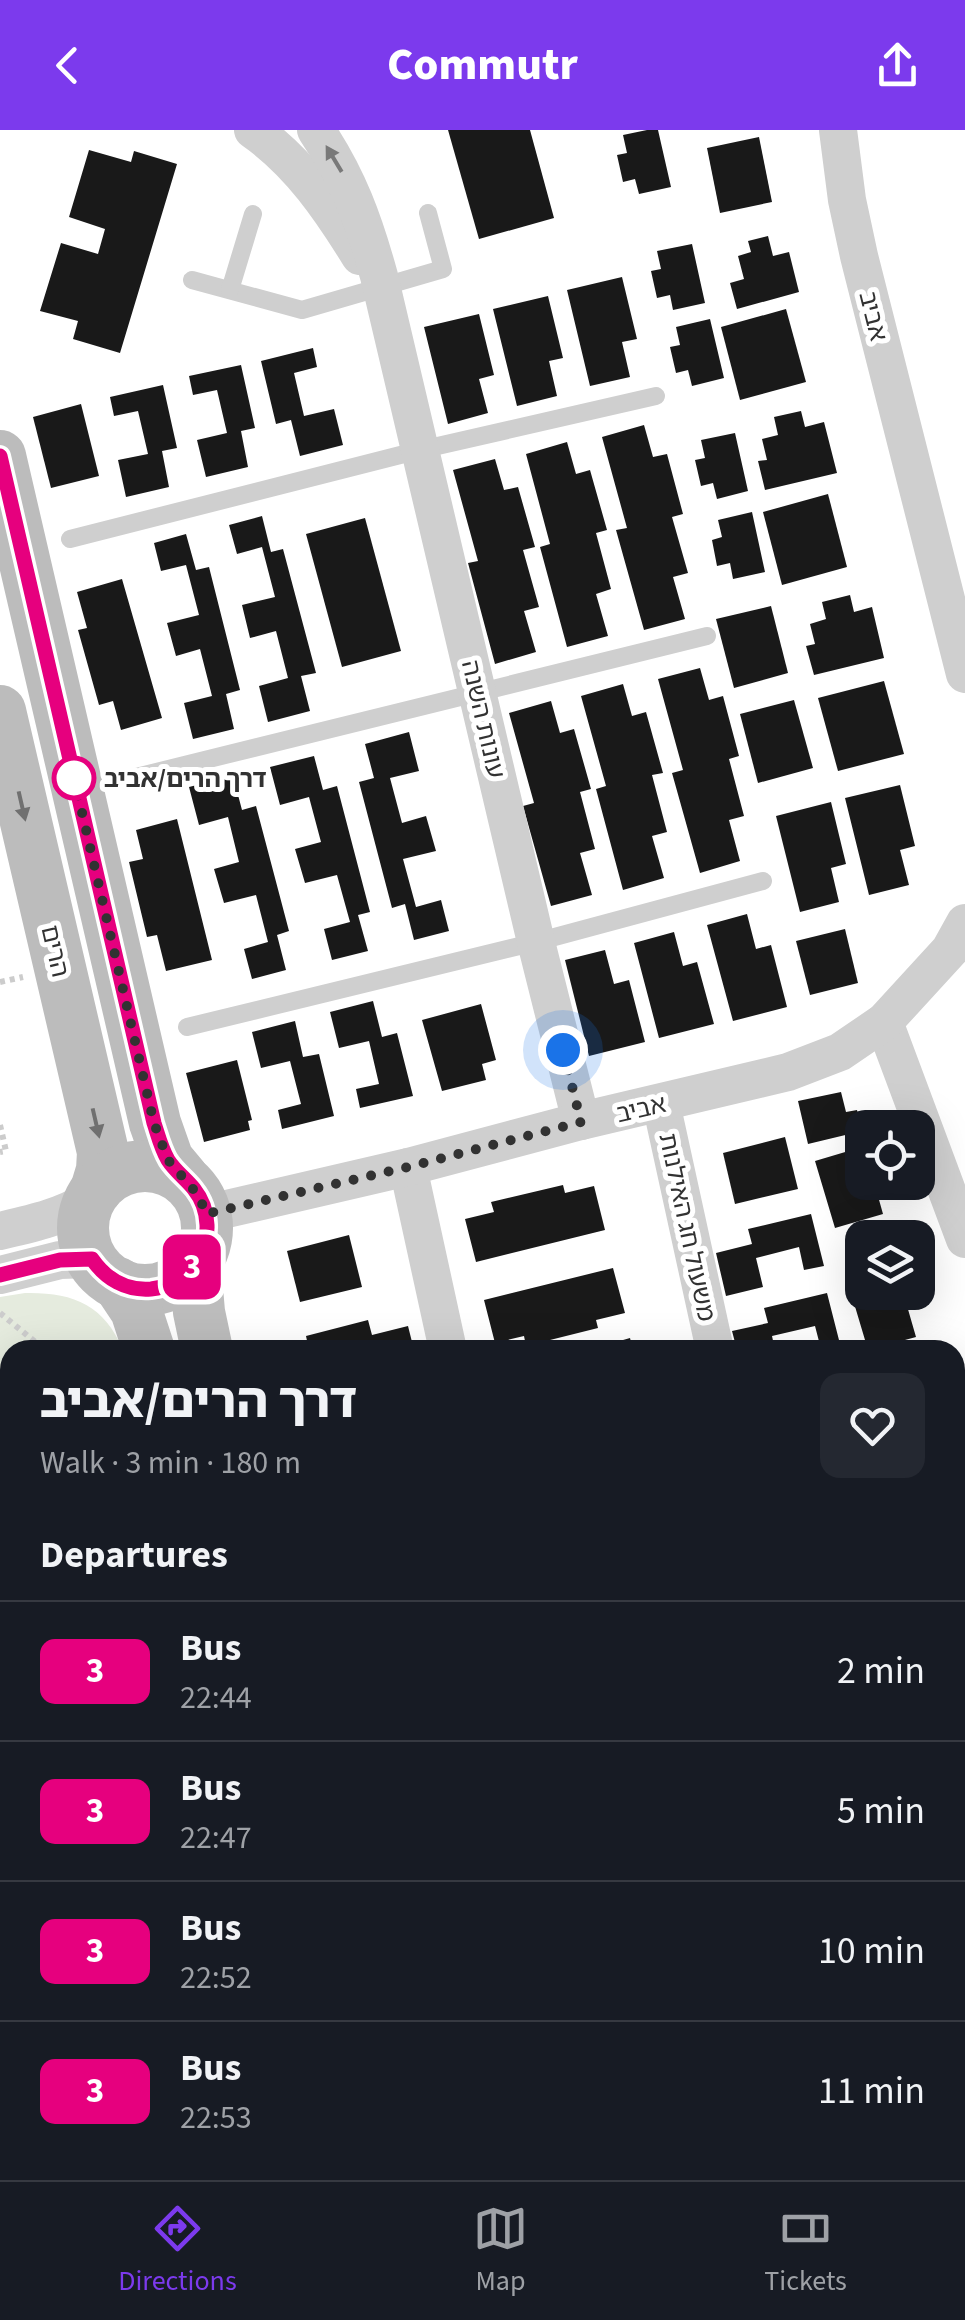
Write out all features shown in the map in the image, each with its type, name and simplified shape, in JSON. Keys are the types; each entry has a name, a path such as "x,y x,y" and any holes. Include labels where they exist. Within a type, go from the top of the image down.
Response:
{"street":[{"name":"עונות השנה","path":"316,130 355,199 382,297 581,1122"},
{"name":"אביב","path":"838,130 846,200 859,256 965,674"},
{"name":"עונות השנה","path":"261,132 302,173 336,216 382,297"},
{"path":"0,456 154,1123 168,1160 194,1196 207,1232 194,1264 166,1286 141,1289 105,1271 60,1260 0,1275"},
{"name":"הרים","path":"0,711 102,1152 102,1170 93,1195"},
{"name":"אביב","path":"194,1196 408,1167 788,1072 840,1052 884,1022 950,950 965,923"},
{"path":"884,1022 965,1239"},
{"name":"משעול חג האילנות","path":"661,1103 713,1340"},
{"path":"0,1231 77,1208 114,1174 137,1166 161,1168 194,1196"},
{"path":"408,1167 446,1340"},
{"path":"93,1195 83,1223 86,1248 136,1310 145,1340"},
{"path":"194,1264 198,1312 205,1340"}],"lane":[{"path":"192,280 302,310 382,297 442,269 428,212"},
{"path":"230,290 252,214"},
{"path":"70,538 420,450 656,396"},
{"path":"132,778 707,636"},
{"path":"186,1027 536,942 763,881"}],"path":[{"path":"0,1125 6,1151 0,1152"},
{"path":"0,1312 33,1340"}],"shaded area":[{"path":"42,1293 72,1298 96,1311 118,1340 0,1340 0,1297"}],"building":[{"path":"448,130 530,130 554,218 479,239"},
{"path":"658,130 671,187 639,194 635,179 623,182 617,155 627,153 623,135"},
{"path":"759,137 772,202 720,213 707,148"},
{"path":"89,150 131,162 134,151 177,164 120,353 73,339 78,321 40,311 61,243 98,254 105,229 69,217"},
{"path":"768,236 773,256 789,252 799,292 737,309 730,283 744,279 738,256 751,252 748,241"},
{"path":"692,244 705,303 673,310 670,295 657,298 651,271 661,269 657,251"},
{"path":"622,277 637,339 622,342 630,377 590,386 567,290"},
{"path":"548,296 563,358 549,361 557,396 517,406 493,309"},
{"path":"786,309 806,382 740,400 721,327"},
{"path":"479,314 494,375 479,379 488,413 448,424 424,327"},
{"path":"710,319 724,378 692,386 688,370 676,373 670,347 680,345 676,327"},
{"path":"313,348 317,367 294,373 304,416 334,409 343,445 300,456 291,420 276,424 261,361"},
{"path":"241,365 255,428 241,431 248,467 206,477 197,440 227,433 217,390 193,395 189,376"},
{"path":"163,385 177,448 162,451 169,487 126,497 118,460 148,454 138,411 114,416 110,397"},
{"path":"81,404 99,476 51,488 33,417"},
{"path":"801,411 805,427 824,422 837,473 765,490 758,461 767,460 762,439 778,435 774,417"},
{"path":"644,425 653,457 667,454 683,514 672,517 688,573 673,577 685,619 644,630 616,530 627,528 602,437"},
{"path":"735,433 748,491 717,499 713,483 701,486 695,460 705,458 701,440"},
{"path":"567,442 576,474 590,470 607,530 596,533 611,589 596,594 608,636 567,647 540,547 550,544 526,454"},
{"path":"495,459 504,490 518,487 535,547 523,550 539,607 524,611 536,652 495,664 468,563 478,561 453,470"},
{"path":"828,494 847,567 782,585 763,512"},
{"path":"752,512 765,572 733,579 730,563 717,566 712,540 722,537 718,520"},
{"path":"262,516 271,552 283,549 316,673 301,676 310,711 268,722 259,686 288,678 276,631 250,638 242,605 275,597 262,547 237,554 229,525"},
{"path":"365,518 401,651 342,667 306,534"},
{"path":"186,534 196,570 209,567 240,690 226,694 234,729 193,739 184,703 212,696 200,649 176,656 167,623 199,615 186,565 161,571 154,543"},
{"path":"122,579 162,718 121,730 113,701 99,705 78,630 87,628 77,592"},
{"path":"850,595 854,612 872,607 884,658 814,675 806,646 815,644 810,624 826,619 822,602"},
{"path":"771,606 788,673 734,688 716,619"},
{"path":"700,668 709,700 723,696 739,756 729,759 744,816 729,820 740,861 700,873 672,773 683,770 658,679"},
{"path":"884,681 904,754 838,771 818,698"},
{"path":"623,684 632,716 646,712 663,773 652,775 667,832 652,836 664,878 623,890 596,789 606,786 581,696"},
{"path":"794,700 813,768 758,783 740,714"},
{"path":"551,701 560,733 574,729 591,789 580,792 595,849 580,853 592,895 551,906 523,806 534,803 509,713"},
{"path":"409,732 419,771 390,778 402,823 426,816 436,851 403,859 416,907 441,900 449,931 414,940 405,904 392,908 359,782 374,778 365,744"},
{"path":"314,756 323,790 337,786 370,912 358,915 368,951 332,960 324,929 350,922 337,875 305,883 295,849 321,842 309,797 280,805 270,767"},
{"path":"233,776 242,810 256,806 289,931 277,935 286,970 252,979 244,949 268,942 256,895 224,903 214,869 239,862 228,817 199,825 189,787"},
{"path":"900,785 915,846 900,850 909,885 869,895 845,798"},
{"path":"831,802 846,864 831,868 839,902 800,912 776,816"},
{"path":"177,819 212,960 166,971 157,935 147,937 129,862 143,859 136,830"},
{"path":"747,914 756,949 771,945 787,1007 733,1021 707,925"},
{"path":"845,929 858,983 810,995 796,941"},
{"path":"674,932 683,966 697,962 714,1024 659,1038 634,943"},
{"path":"605,950 614,984 629,980 645,1042 589,1056 565,960"},
{"path":"373,1001 382,1037 397,1033 413,1096 360,1108 356,1089 379,1084 369,1041 339,1048 330,1012"},
{"path":"481,1004 496,1060 482,1064 486,1080 442,1091 422,1020"},
{"path":"295,1021 303,1057 319,1054 334,1116 282,1129 278,1110 301,1104 290,1061 261,1068 252,1032"},
{"path":"237,1060 252,1120 248,1121 250,1130 204,1142 186,1073"},
{"path":"841,1092 845,1135 808,1144 798,1101"},
{"path":"785,1137 798,1189 735,1204 723,1153"},
{"path":"845,1152 845,1200 879,1200 883,1214 845,1220 845,1225 835,1228 815,1161"},
{"path":"563,1185 565,1193 594,1186 605,1230 476,1262 465,1219 494,1212 491,1202"},
{"path":"811,1214 824,1266 804,1270 799,1247 756,1258 763,1287 726,1296 716,1253 752,1244 748,1229"},
{"path":"349,1235 362,1287 300,1302 287,1251"},
{"path":"613,1268 625,1313 596,1320 598,1328 550,1340 525,1340 524,1336 494,1340 484,1300"},
{"path":"827,1293 839,1340 819,1340 815,1326 772,1336 773,1340 734,1340 732,1331 768,1323 764,1308"},
{"path":"856,1310 908,1310 916,1337 865,1340"},
{"path":"368,1320 372,1335 408,1326 412,1340 307,1340 306,1336"}],"bus line":[{"name":"3","path":"0,456 154,1123 168,1160 199,1196 207,1232 201,1255 186,1274 153,1289 118,1283 92,1259 60,1260 0,1275"}],"place":[{"name":"דרך הרים/אביב","path":"74,778"}],"route":[{"path":"74,778 154,1123 168,1160 192,1186 206,1214 581,1122 563,1050"}]}
